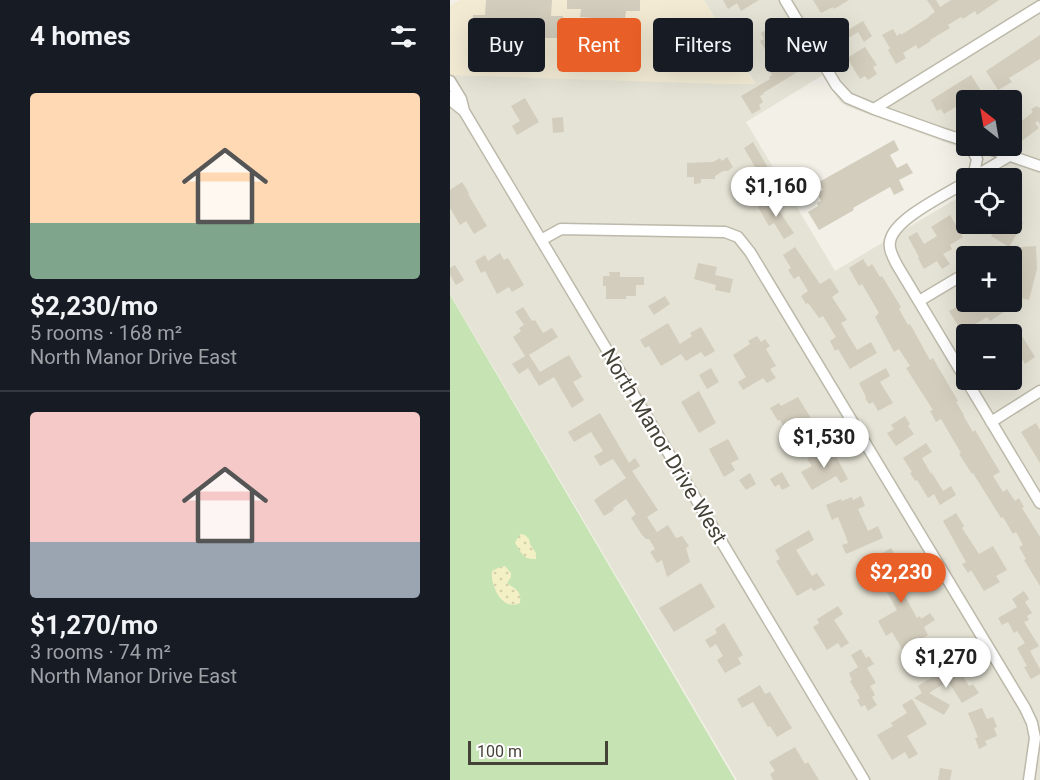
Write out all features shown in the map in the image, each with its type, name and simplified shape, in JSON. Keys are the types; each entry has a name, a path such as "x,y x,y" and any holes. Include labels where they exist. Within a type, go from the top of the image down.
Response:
{"street":[{"path":"785,0 842,93 855,102 874,110 956,138"},
{"path":"874,110 1040,6"},
{"name":"North Manor Drive West","path":"450,81 461,99 464,111 864,780"},
{"name":"North Manor Drive West","path":"450,97 464,111"},
{"path":"990,168 1009,156"},
{"path":"1014,156 1040,166"},
{"path":"956,188 910,216 898,226 891,238 890,246 897,265 1040,503"},
{"path":"541,240 561,229 725,232 738,237 750,252 1025,708 1032,723 1035,738 1029,780"},
{"path":"919,301 956,279"},
{"path":"991,422 1040,391"}],"shaded area":[{"path":"460,0 704,0 715,18 653,18 653,72 748,72 755,84 450,75 450,6"},
{"path":"704,0 1040,0 1040,780 737,780 450,294 450,74 755,83 748,72 753,72 753,18 715,18","holes":["823,75 840,102 846,106 956,146 956,90 1022,90 1022,156 988,156 995,158 1004,168 1022,168 1022,234 956,234 956,199 835,271 746,122"]}],"green space":[{"path":"450,295 735,780 450,780"}],"sand":[{"path":"521,534 529,539 536,553 536,559 525,557 515,543"},
{"path":"505,566 511,573 507,583 519,593 520,603 514,605 503,601 493,584 492,571"}],"building":[{"path":"486,0 552,0 551,16 563,16 563,18 557,18 557,38 545,38 545,18 473,18 473,15 485,15"},
{"path":"567,0 640,0 640,11 626,11 625,18 580,17 581,9 567,9"},
{"path":"723,0 759,0 741,11 737,3 728,9"},
{"path":"813,0 849,0 834,9 833,7 821,13"},
{"path":"927,0 936,0 940,7 951,0 999,0 977,15 975,11 948,25 950,28 931,41 918,49 916,45 903,53 906,58 896,64 882,35 893,29 897,36 900,33 901,35 929,17 935,12"},
{"path":"863,21 872,36 864,42 858,32 849,38 849,29"},
{"path":"765,30 765,49 760,41 764,39 761,33"},
{"path":"1040,35 1040,59 1009,78 1012,82 998,90 986,71"},
{"path":"865,47 877,65 873,67 877,74 868,80 865,76 860,79 849,61 849,57"},
{"path":"770,72 797,72 763,93 760,96 763,102 759,105 761,109 752,114 741,96 770,79 772,75"},
{"path":"971,75 980,90 956,90 956,107 944,114 941,109 937,111 931,100"},
{"path":"525,98 539,122 517,135 512,126 520,121 511,106"},
{"path":"1040,107 1040,125 1038,121 1035,123 1039,128 1022,141 1022,121 1033,112 1031,109"},
{"path":"563,117 564,132 553,133 552,118"},
{"path":"894,140 899,150 890,155 897,168 907,163 913,173 899,180 904,190 894,195 890,187 819,230 808,212 818,206 817,203 821,201 817,193 823,190 819,182"},
{"path":"753,142 775,180 756,191 749,180 759,174 744,148"},
{"path":"727,157 733,167 715,176 715,179 701,179 701,183 694,184 694,177 687,177 687,163 713,162 720,158 722,161"},
{"path":"462,182 487,226 474,234 466,221 460,225 450,208 450,190"},
{"path":"771,199 794,233 784,239 774,223 769,226 758,207"},
{"path":"950,215 956,225 956,234 961,234 963,237 950,245 952,249 943,254 950,264 942,269 937,261 924,269 908,237 917,232 924,244 937,236 931,227"},
{"path":"992,234 1017,234 1010,246 991,236"},
{"path":"1036,246 1037,269 1029,300 1022,298 1022,247"},
{"path":"795,247 820,284 830,278 839,292 832,297 847,320 841,323 857,350 871,342 877,353 850,369 838,349 835,351 830,341 836,337 823,316 819,318 801,296 808,291 799,276 794,279 788,270 791,268 783,255"},
{"path":"500,253 504,260 508,258 524,285 512,292 509,287 497,294 485,271 481,273 475,261 485,255 488,261"},
{"path":"863,259 868,267 872,264 880,277 882,276 901,307 899,309 908,325 910,324 930,360 933,358 958,401 956,402 963,415 973,432 975,430 1000,472 993,476 1003,492 1007,489 1015,501 1019,498 1024,507 1022,508 1040,537 1040,586 1024,560 1026,559 1019,547 1023,545 1016,532 1013,534 1003,517 1001,518 959,454 961,453 941,419 936,422 930,411 933,410 906,368 910,366 899,349 894,352 875,317 879,313 862,284 859,286 849,268"},
{"path":"698,263 717,267 715,275 733,279 730,293 715,290 716,285 694,279"},
{"path":"455,265 464,280 456,285 450,275 450,268"},
{"path":"609,272 620,272 620,277 644,277 644,285 636,285 636,296 626,296 626,299 606,299 603,276 610,276"},
{"path":"665,296 670,304 654,315 648,306"},
{"path":"523,307 543,333 552,328 558,337 529,355 540,372 569,355 582,377 573,382 584,400 572,408 554,377 539,386 528,368 519,374 512,364 525,356 513,337 521,331 519,328 524,325 515,312"},
{"path":"956,307 956,312 1004,312 990,321 987,317 976,324 957,324 949,311"},
{"path":"668,323 680,344 692,336 690,333 701,327 715,351 705,357 701,352 686,361 681,354 661,366 649,346 645,348 640,340"},
{"path":"757,336 761,342 765,339 770,346 766,349 776,366 770,369 776,378 767,383 763,378 743,390 738,382 746,377 733,355 750,344 748,341"},
{"path":"1022,336 1035,357 1025,364 1022,359"},
{"path":"711,368 719,382 707,389 699,375"},
{"path":"886,368 890,376 880,382 893,403 878,411 873,402 869,404 859,383"},
{"path":"699,391 716,423 699,433 681,402"},
{"path":"798,397 812,420 788,434 770,408 779,403 781,406"},
{"path":"600,413 629,463 635,458 640,466 632,471 658,510 647,517 657,532 668,525 676,538 682,536 689,546 686,548 690,562 667,577 662,560 657,563 650,552 655,549 631,518 636,514 626,499 604,516 594,500 626,478 613,459 600,466 594,456 603,451 591,432 574,442 568,432"},
{"path":"905,416 914,434 896,446 887,433 894,429 891,425"},
{"path":"1036,423 1040,430 1040,463 1021,432"},
{"path":"728,439 739,459 731,463 735,470 724,477 709,449"},
{"path":"926,443 932,452 922,458 931,474 943,491 951,486 956,495 940,505 934,494 928,498 910,473 912,472 903,458"},
{"path":"830,445 848,479 841,483 836,476 812,490 801,472 812,466 807,459"},
{"path":"782,472 790,486 782,490 779,484 775,487 770,479"},
{"path":"750,473 756,484 746,490 739,480"},
{"path":"861,496 865,506 858,509 868,531 878,526 883,538 846,554 842,545 848,543 838,517 832,520 826,505 841,499 842,501 852,497 853,500"},
{"path":"956,513 964,526 962,528 979,554 993,546 1007,570 996,576 1000,582 984,591 971,570 968,573 962,564 966,562 943,521"},
{"path":"809,530 814,540 796,550 812,576 817,573 825,585 814,591 811,588 797,596 776,561 780,559 775,550"},
{"path":"891,548 914,587 903,593 917,618 920,616 921,619 930,613 935,620 924,627 928,635 904,652 892,632 886,636 878,621 897,610 885,589 890,586 874,558"},
{"path":"701,583 715,607 674,632 659,608"},
{"path":"1024,591 1029,599 1025,602 1032,613 1027,616 1029,620 1024,622 1039,646 1030,651 1040,669 1040,674 1031,679 1017,648 1025,643 1017,631 1014,633 1008,622 1002,625 998,618 1017,607 1012,599"},
{"path":"838,606 843,614 834,620 849,643 841,648 838,643 827,650 813,627 819,623 817,619"},
{"path":"724,623 743,655 738,658 741,664 725,673 717,660 723,656 716,644 710,648 705,640 717,633 715,629"},
{"path":"861,649 866,658 869,656 874,664 867,668 876,683 870,686 875,695 872,697 877,705 868,711 865,705 861,707 857,700 860,698 850,681 852,680 849,673 858,667 851,655"},
{"path":"955,663 969,686 973,684 979,693 962,703 948,681 929,693 950,705 944,715 914,698 922,693 918,686"},
{"path":"760,685 765,694 770,692 792,728 777,737 753,702 742,708 737,699"},
{"path":"912,699 927,724 907,736 918,754 909,759 905,752 892,760 877,735 893,726 891,723 907,713 902,705"},
{"path":"982,708 987,719 993,717 997,727 994,728 997,736 985,741 987,745 979,749 975,738 978,737 968,713"},
{"path":"795,747 805,764 808,762 819,780 773,780 770,774 775,771 769,762"},
{"path":"940,768 952,770 950,780 938,780"}]}
